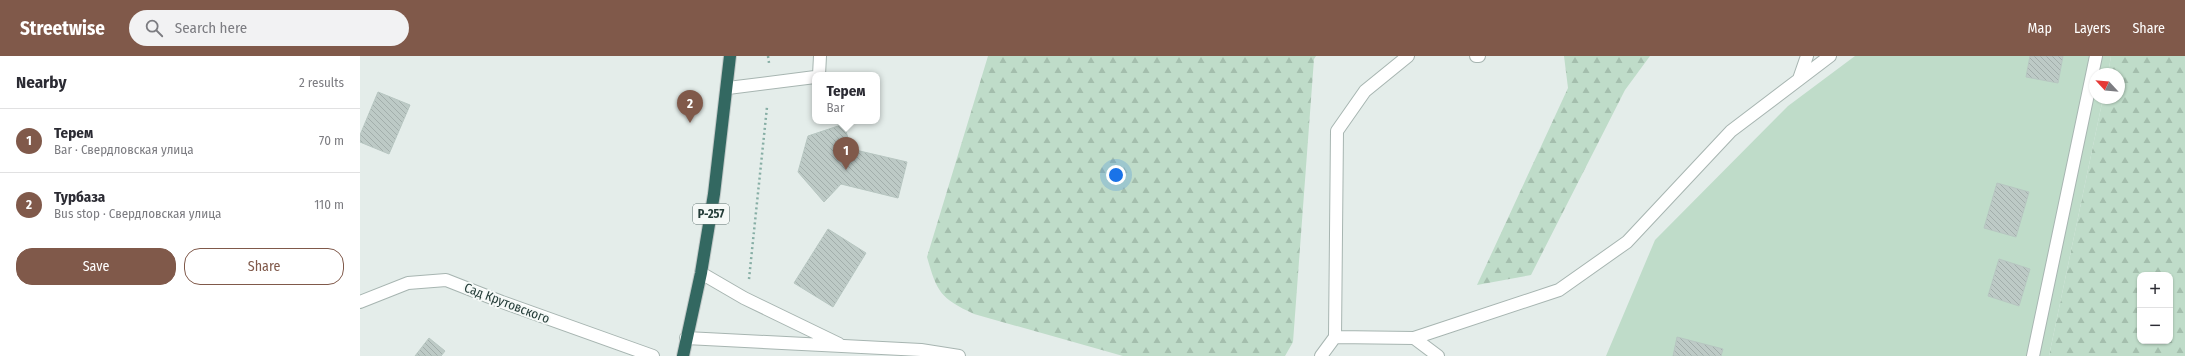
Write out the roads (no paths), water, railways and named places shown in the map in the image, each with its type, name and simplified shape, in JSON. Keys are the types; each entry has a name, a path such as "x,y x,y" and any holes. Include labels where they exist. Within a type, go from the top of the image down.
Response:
{"highway":[{"name":"Р-257","path":"683,356 701,273 728,88 730,56"}],"street":[{"path":"819,72 820,56"},
{"path":"1321,356 1335,337 1337,131 1365,91 1408,56"},
{"path":"1798,80 1807,56"},
{"path":"1335,337 1414,338 1559,290 1627,242 1731,132 1830,56"},
{"path":"2033,356 2096,56"},
{"path":"728,88 812,76"},
{"path":"701,273 744,298 843,346"},
{"name":"Сад Крутовского","path":"360,302 408,283 446,280 502,302 653,356"},
{"path":"686,338 843,346 960,356"},
{"path":"1414,338 1438,356"}],"place":[{"name":"Турбаза","path":"690,123"},
{"name":"Терем","path":"846,170"}]}
